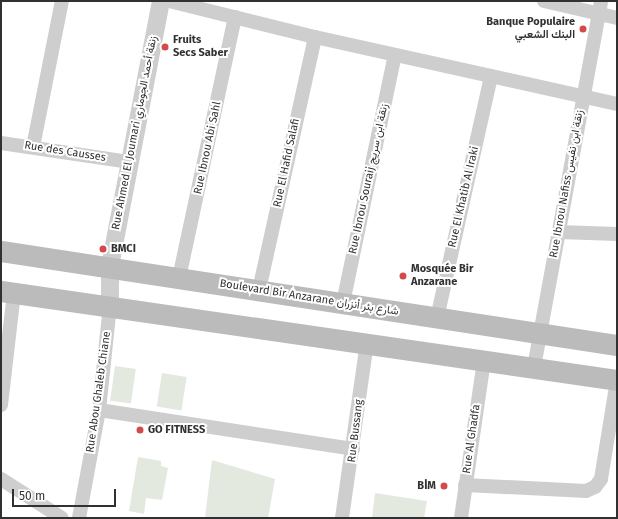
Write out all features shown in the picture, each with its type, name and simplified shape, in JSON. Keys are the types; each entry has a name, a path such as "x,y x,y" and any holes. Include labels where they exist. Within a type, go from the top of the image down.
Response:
{"main road":[{"name":"Boulevard Bir Anzarane شارع بئر أنزران","path":"1,251 110,266 179,278 617,345"},
{"path":"7,292 617,380"}],"street":[{"path":"33,147 62,1"},
{"name":"Rue Ahmed El Joumari زنقة أحمد الجوماري","path":"110,266 161,1"},
{"path":"169,1 315,37 584,95 617,104"},
{"path":"544,1 600,7 617,18"},
{"name":"Rue Ibnou Nafiss زنقة ابن نفيس","path":"534,367 600,7"},
{"name":"Rue Ibnou Abi Sahl","path":"179,278 235,17"},
{"name":"Rue El Hafid Salafi","path":"259,290 315,37"},
{"name":"Rue Ibnou Souraij زنقة ابن سريج","path":"343,303 395,55"},
{"name":"Rue El Khatib Al Iraki","path":"437,318 491,76"},
{"name":"Rue des Causses","path":"1,142 129,162"},
{"path":"558,232 617,234"},
{"name":"Rue Abou Ghaleb Chiane","path":"79,518 99,410 110,306 110,266"},
{"path":"1,405 7,292"},
{"name":"Rue Bussang","path":"342,518 367,343"},
{"name":"Rue Al Ghadfa","path":"461,518 484,360"},
{"path":"465,485 586,491 595,488 601,478 617,380"},
{"path":"99,410 353,449"},
{"path":"1,479 62,518"}],"shaded area":[{"path":"115,366 136,369 131,404 110,401"},
{"path":"162,373 187,377 181,410 157,407"},
{"path":"138,457 161,461 161,466 168,468 162,500 146,498 144,514 129,511"},
{"path":"212,460 275,479 268,518 205,518"},
{"path":"375,493 427,501 424,518 372,518"}],"place":[{"name":"Banque Populaire البنك الشعبي","path":"583,29"},
{"name":"Fruits Secs Saber","path":"165,47"},
{"name":"BMCI","path":"103,249"},
{"name":"Mosquée Bir Anzarane","path":"403,276"},
{"name":"GO FITNESS","path":"140,430"},
{"name":"BİM","path":"444,486"}]}
